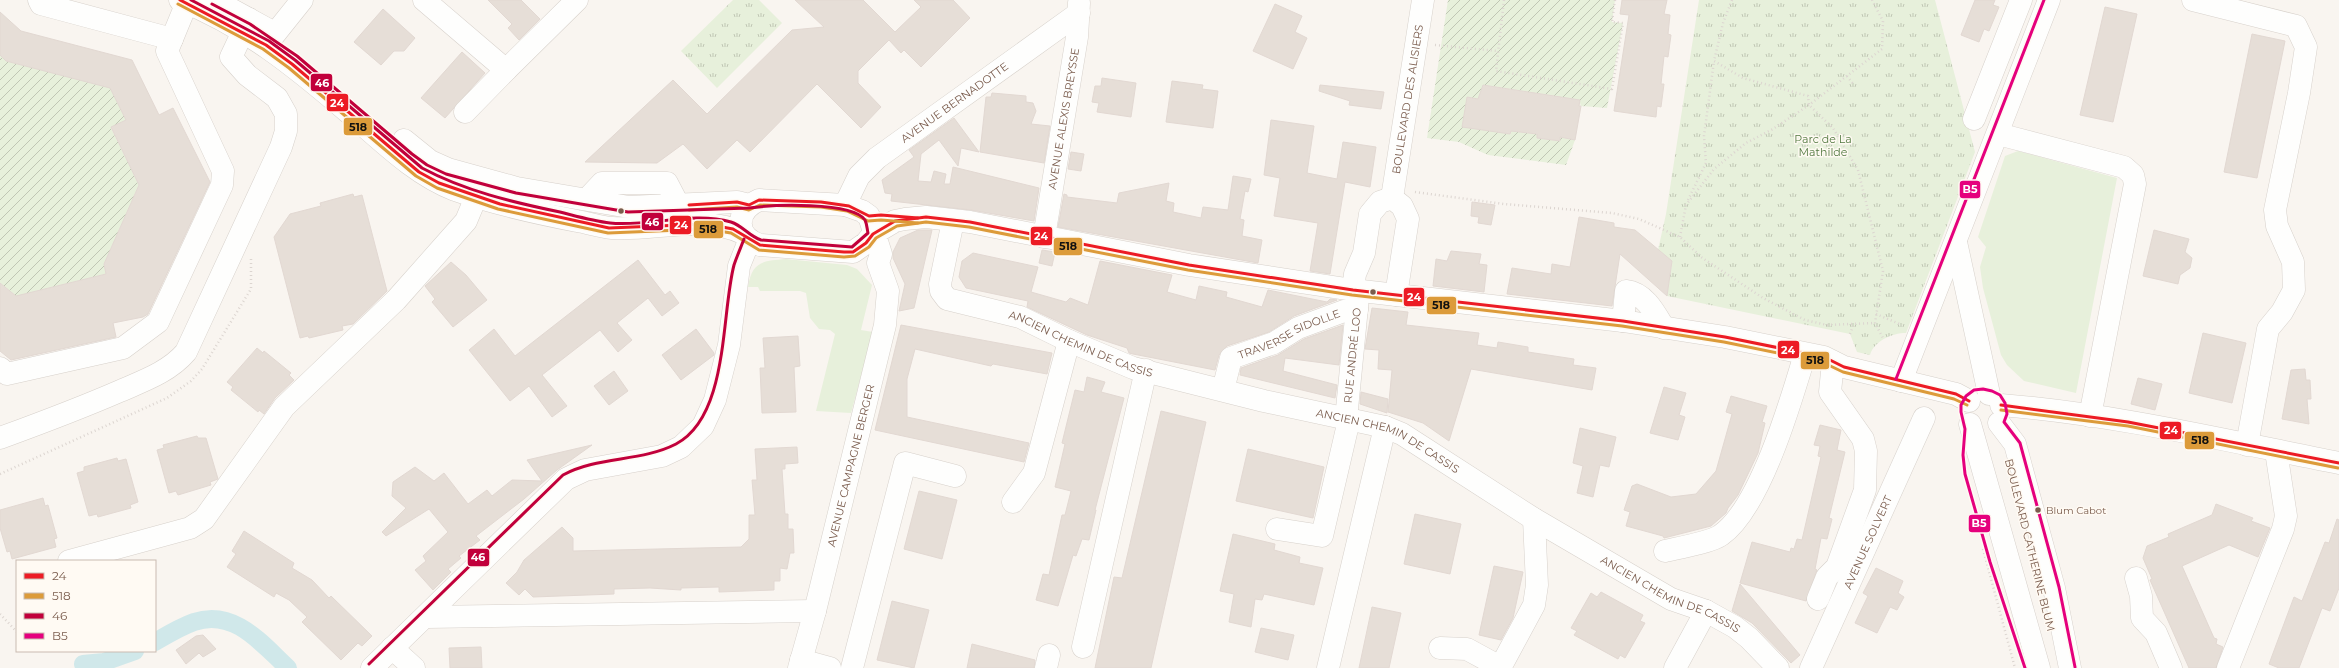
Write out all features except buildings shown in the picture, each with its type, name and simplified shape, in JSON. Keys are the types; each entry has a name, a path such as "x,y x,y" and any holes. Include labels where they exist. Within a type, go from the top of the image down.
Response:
{"street":[{"path":"39,0 41,4 172,39"},
{"path":"214,0 246,25 270,40 300,52 430,161 448,169 503,183 629,207 679,206 737,202 749,205"},
{"path":"270,40 302,0"},
{"path":"424,0 506,70"},
{"path":"465,112 577,0"},
{"name":"BOULEVARD DES ALISIERS","path":"1392,198 1406,146 1423,0"},
{"path":"1974,119 2021,0"},
{"path":"1901,381 2049,0"},
{"path":"2193,0 2296,26 2306,48 2299,93 2275,210 2277,226 2293,262 2294,290 2282,312 2268,329 2247,445"},
{"path":"0,368 7,374 123,348 158,322 222,185 223,171 167,50 185,1 246,25"},
{"name":"AVENUE BERNADOTTE","path":"845,205 859,176 877,158 1079,6"},
{"name":"AVENUE ALEXIS BREYSSE","path":"1044,237 1077,37 1079,6"},
{"path":"0,438 66,414 155,376 181,358 186,352 281,146 286,131 286,114 277,98 247,75 231,57 246,25"},
{"path":"270,40 292,64 419,172 439,183 476,197 550,216 625,229 706,224 729,227 760,245 853,252 868,261 878,263"},
{"path":"1998,134 2124,167 2133,175 2135,184 2090,416"},
{"path":"74,560 190,528 204,519 284,407 396,300 466,221 476,197 488,188 503,183"},
{"path":"587,199 602,184 667,183 679,206"},
{"path":"1392,198 1402,206 1408,218 1396,295"},
{"name":"RUE ANDRÉ LOO","path":"1277,529 1322,536 1347,420 1356,297 1355,274 1364,254 1370,214 1380,202 1392,198"},
{"path":"372,668 427,617 474,568 566,479 585,470 662,456 680,447 703,426 715,400 730,345 739,266 746,237 742,219 749,205 759,200 769,200 845,205 862,210 871,225 866,243 853,252"},
{"path":"578,221 589,214 615,214 629,207"},
{"path":"871,225 905,218 926,218 982,224 1356,297 1396,295 1623,321 1725,337 1824,358 1844,368 1956,394 1989,406 2015,444 2054,588 2070,668"},
{"name":"ANCIEN CHEMIN DE CASSIS","path":"953,221 940,284 941,291 944,295 957,302 1020,317 1069,341 1134,368 1347,420 1385,427 1429,451 1534,519 1671,599 1706,611 1749,638 1778,668"},
{"name":"AVENUE CAMPAGNE BERGER","path":"800,664 815,611 886,325 888,291 878,263 881,254 871,225"},
{"path":"1956,242 1989,406 1992,428 1985,431 1976,429 1970,424 1966,417 1966,409 1989,406 2042,408 2125,421 2339,463"},
{"path":"1623,321 1626,291 1634,292 1651,307 1664,328"},
{"name":"TRAVERSE SIDOLLE","path":"1223,390 1231,358 1274,343 1298,328 1344,311 1356,297"},
{"path":"1013,502 1034,473 1069,341"},
{"path":"1665,551 1720,536 1738,518 1759,486 1794,391 1805,354"},
{"path":"1818,599 1827,577 1837,568 1864,490 1866,451 1863,439 1830,392 1833,362"},
{"path":"1083,647 1146,370"},
{"name":"BOULEVARD CATHERINE BLUM","path":"1989,406 2061,668"},
{"name":"AVENUE SOLVERT","path":"1811,668 1924,418"},
{"path":"1970,424 1968,457 1995,561 2022,634 2030,668"},
{"name":"BOULEVARD CATHERINE BLUM","path":"1970,424 2039,668"},
{"path":"1328,668 1385,427"},
{"path":"2228,668 2283,529 2286,516 2276,451"},
{"path":"852,668 905,464 955,476"},
{"path":"1440,648 1467,649 1500,668 1534,605 1537,585 1534,519"},
{"path":"2136,578 2141,596 2142,618 2156,633 2172,668"},
{"path":"427,617 815,611"},
{"path":"1675,668 1706,611"},
{"path":"392,648 414,668"},
{"path":"800,664 830,668"}],"path":[{"path":"1504,0 1496,71 1612,89 1623,23 1612,22 1615,0"},
{"path":"1680,237 1686,205 1706,163 1704,136 1714,61 1723,23 1732,0"},
{"path":"1686,205 1714,169 1741,147 1809,105 1882,50 1883,21 1872,0"},
{"path":"1417,43 1498,51"},
{"path":"1714,61 1743,78 1808,96 1809,105 1833,128 1858,170 1883,271 1875,324 1884,340"},
{"path":"1847,76 1854,85"},
{"path":"1392,198 1417,192 1504,204 1612,213 1639,219 1680,237 1714,266 1763,298 1805,320 1827,325 1853,326 1875,324"},
{"path":"1876,314 1908,328"},
{"path":"1850,334 1853,326"},
{"path":"1982,544 2015,668"},
{"path":"0,614 16,631"}],"green space":[{"path":"733,0 759,0 782,23 717,88 681,51"},
{"path":"1448,0 1615,0 1612,22 1623,23 1607,108 1581,106 1579,100 1483,85 1478,99 1468,97 1510,134 1511,131 1537,134 1537,138 1559,141 1560,137 1575,140 1566,165 1488,155 1459,142 1427,138"},
{"name":"Parc de La Mathilde","path":"1699,0 1935,0 1975,152 1906,333 1895,334 1879,342 1872,350 1870,355 1857,352 1850,334 1667,296 1672,262 1658,250 1666,214"},
{"path":"0,55 6,61 111,86 126,120 111,128 139,185 104,264 106,274 33,292 14,301 15,295 0,283"},
{"path":"2018,151 2117,178 2076,393 2024,381 2007,365 2001,355 1983,288 1980,267 1986,247 1978,237 2005,156"},
{"path":"786,259 847,265 857,269 872,285 861,330 873,332 851,413 816,411 835,334 830,330 819,329 810,318 806,293 800,291 760,291 758,287 748,287 752,272 760,264"}],"waterway":[{"path":"156,641 194,622 208,619 222,620 234,624 246,631 257,639 288,668"},
{"path":"83,664 104,662 132,652"}],"transit line":[{"name":"24","path":"180,0 266,45 292,64 419,172 439,183 500,204 609,228 706,224 733,229 760,245 844,252 853,252 866,243 873,234 895,221 926,217 970,222 1189,265 1353,290 1623,321 1725,337 1824,357 1844,367 1956,394 1969,401"},
{"name":"46","path":"191,0 269,41 295,60 422,168 455,183 489,195 591,220 610,223 625,224 701,218 716,219 731,222 761,240 852,247 868,233 865,220 857,214 828,207 792,205 628,212 516,193 446,174 427,165 412,154 297,56 250,24 212,4"},
{"name":"B5","path":"1896,379 2044,0"},
{"name":"518","path":"178,4 263,49 289,68 416,176 437,188 498,209 608,233 706,229 731,233 759,250 844,257 855,256 869,247 876,238 897,226 926,222 969,227 1188,270 1352,295 1622,326 1724,342 1822,362 1843,372 1954,399 1967,405"},
{"name":"24","path":"689,205 737,202 749,205 759,200 821,202 849,206 869,216 881,215 918,218"},
{"name":"518","path":"689,210 737,207 749,210 760,205 821,207 847,211 868,221 881,220 918,223"},
{"name":"46","path":"369,664 563,475 590,465 663,450 676,444 693,430 706,411 714,388 720,362 734,265 744,239"},
{"name":"B5","path":"2025,668 1990,562 1965,474 1963,455 1965,429 1961,405 1966,396 1974,390 1983,389 2000,395 2005,403 2007,414 2004,422 2020,443 2059,587 2075,667"},
{"name":"24","path":"2001,405 2128,422 2339,463"},
{"name":"518","path":"2001,410 2128,426 2338,468"}],"place":[{"name":"Blum Cabot","path":"2038,510"}]}
